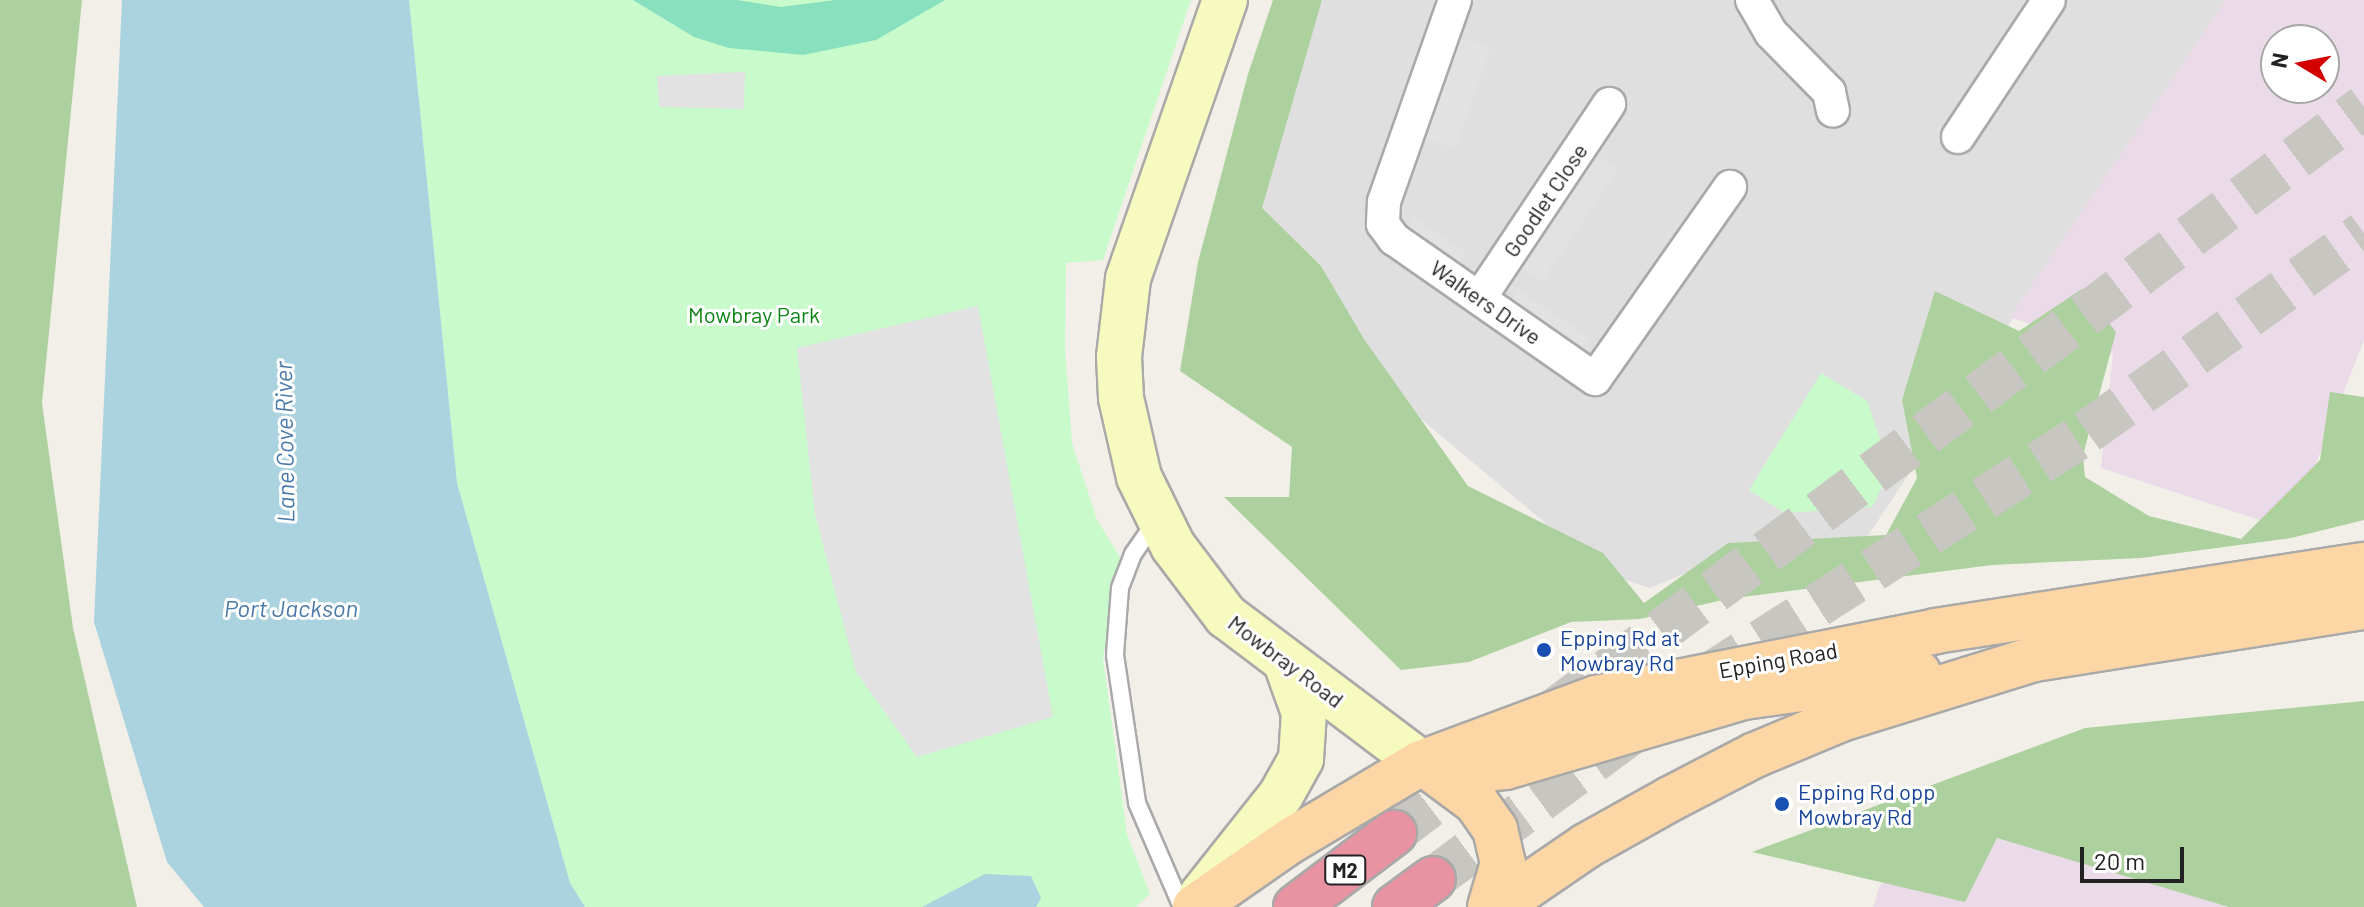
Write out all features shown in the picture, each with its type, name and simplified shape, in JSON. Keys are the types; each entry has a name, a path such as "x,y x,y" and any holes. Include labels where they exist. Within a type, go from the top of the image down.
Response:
{"highway":[{"name":"M2","path":"1296,907 1394,833"},
{"path":"1395,907 1433,879"}],"main road":[{"name":"Mowbray Road","path":"1225,0 1132,266 1121,316 1121,398 1139,477 1157,519 1226,616 1476,802 1495,829 1502,874 1490,907"},
{"name":"Epping Road","path":"1194,907 1290,841 1531,719 1670,680 1936,631 2364,565"},
{"path":"1429,768 1506,767 1744,697 2034,659 2364,607"},
{"path":"1497,907 1542,885 1755,755 1841,719 2034,659"},
{"path":"1194,907 1275,804 1301,759 1304,713 1286,663"}],"street":[{"name":"Walkers Drive","path":"1455,0 1384,202 1383,224 1394,239 1481,296 1595,379 1730,187"},
{"path":"1752,0 1771,33 1829,92 1833,111"},
{"path":"1958,137 2042,3"},
{"name":"Goodlet Close","path":"1481,296 1609,104"}],"lane":[{"path":"1157,519 1133,554 1120,588 1115,655 1137,803 1182,907"}],"shaded area":[{"path":"1322,0 2226,0 1867,537 1743,549 1650,588 1605,573 1299,317 1250,223"},
{"path":"2226,0 2364,0 2364,340 2290,530 2101,468 2113,354 2010,317"},
{"path":"1460,38 1491,47 1455,149 1424,138"},
{"path":"745,72 744,109 659,107 657,76"},
{"path":"1594,153 1618,168 1542,281 1518,264"},
{"path":"1415,219 1466,253 1458,265 1407,231"},
{"path":"1518,289 1589,338 1580,351 1510,303"},
{"path":"978,306 1053,717 917,757 856,672 815,514 797,348"},
{"path":"1993,827 2262,907 1873,907 1880,885"}],"green space":[{"path":"0,0 82,0 42,403 73,628 137,907 0,907"},
{"name":"Mowbray Park","path":"409,0 1191,0 1103,260 1066,263 1065,349 1072,443 1097,520 1120,557 1103,658 1127,834 1150,894 1136,907 585,907 570,883 457,483"},
{"path":"633,0 737,0 781,7 835,0 945,0 876,40 803,55 729,48 694,37"},
{"path":"1273,0 1322,0 1262,208 1321,266 1364,339 1468,486 1603,553 1644,603 1728,543 1886,535 1917,478 1902,400 1935,291 2019,331 2082,289 2116,332 2083,455 2085,477 2149,516 2241,539 2320,460 2330,392 2364,397 2364,520 2291,538 2141,558 1992,565 1727,599 1640,619 1571,622 1469,662 1401,670 1224,497 1289,497 1292,447 1180,371 1198,262 1248,74"},
{"path":"1821,373 1867,401 1884,450 1887,477 1872,507 1785,513 1749,490"},
{"path":"2364,701 2364,907 2229,907 1997,838 1965,902 1752,852 2085,728"}],"water":[{"name":"Port Jackson","path":"122,0 409,0 457,483 570,883 585,907 204,907 167,862 94,622"},
{"path":"985,874 1031,876 1041,898 1036,907 922,907"}],"tunnel":[{"path":"1555,710 2364,107"},
{"path":"1706,677 2087,432 2364,233"},
{"path":"1433,879 1635,730"},
{"path":"1394,833 1484,764"}],"place":[{"name":"Epping Rd at Mowbray Rd","path":"1544,650"},
{"name":"Epping Rd opp Mowbray Rd","path":"1782,804"}],"water label":[{"name":"Lane Cove River","path":"284,442"}]}
